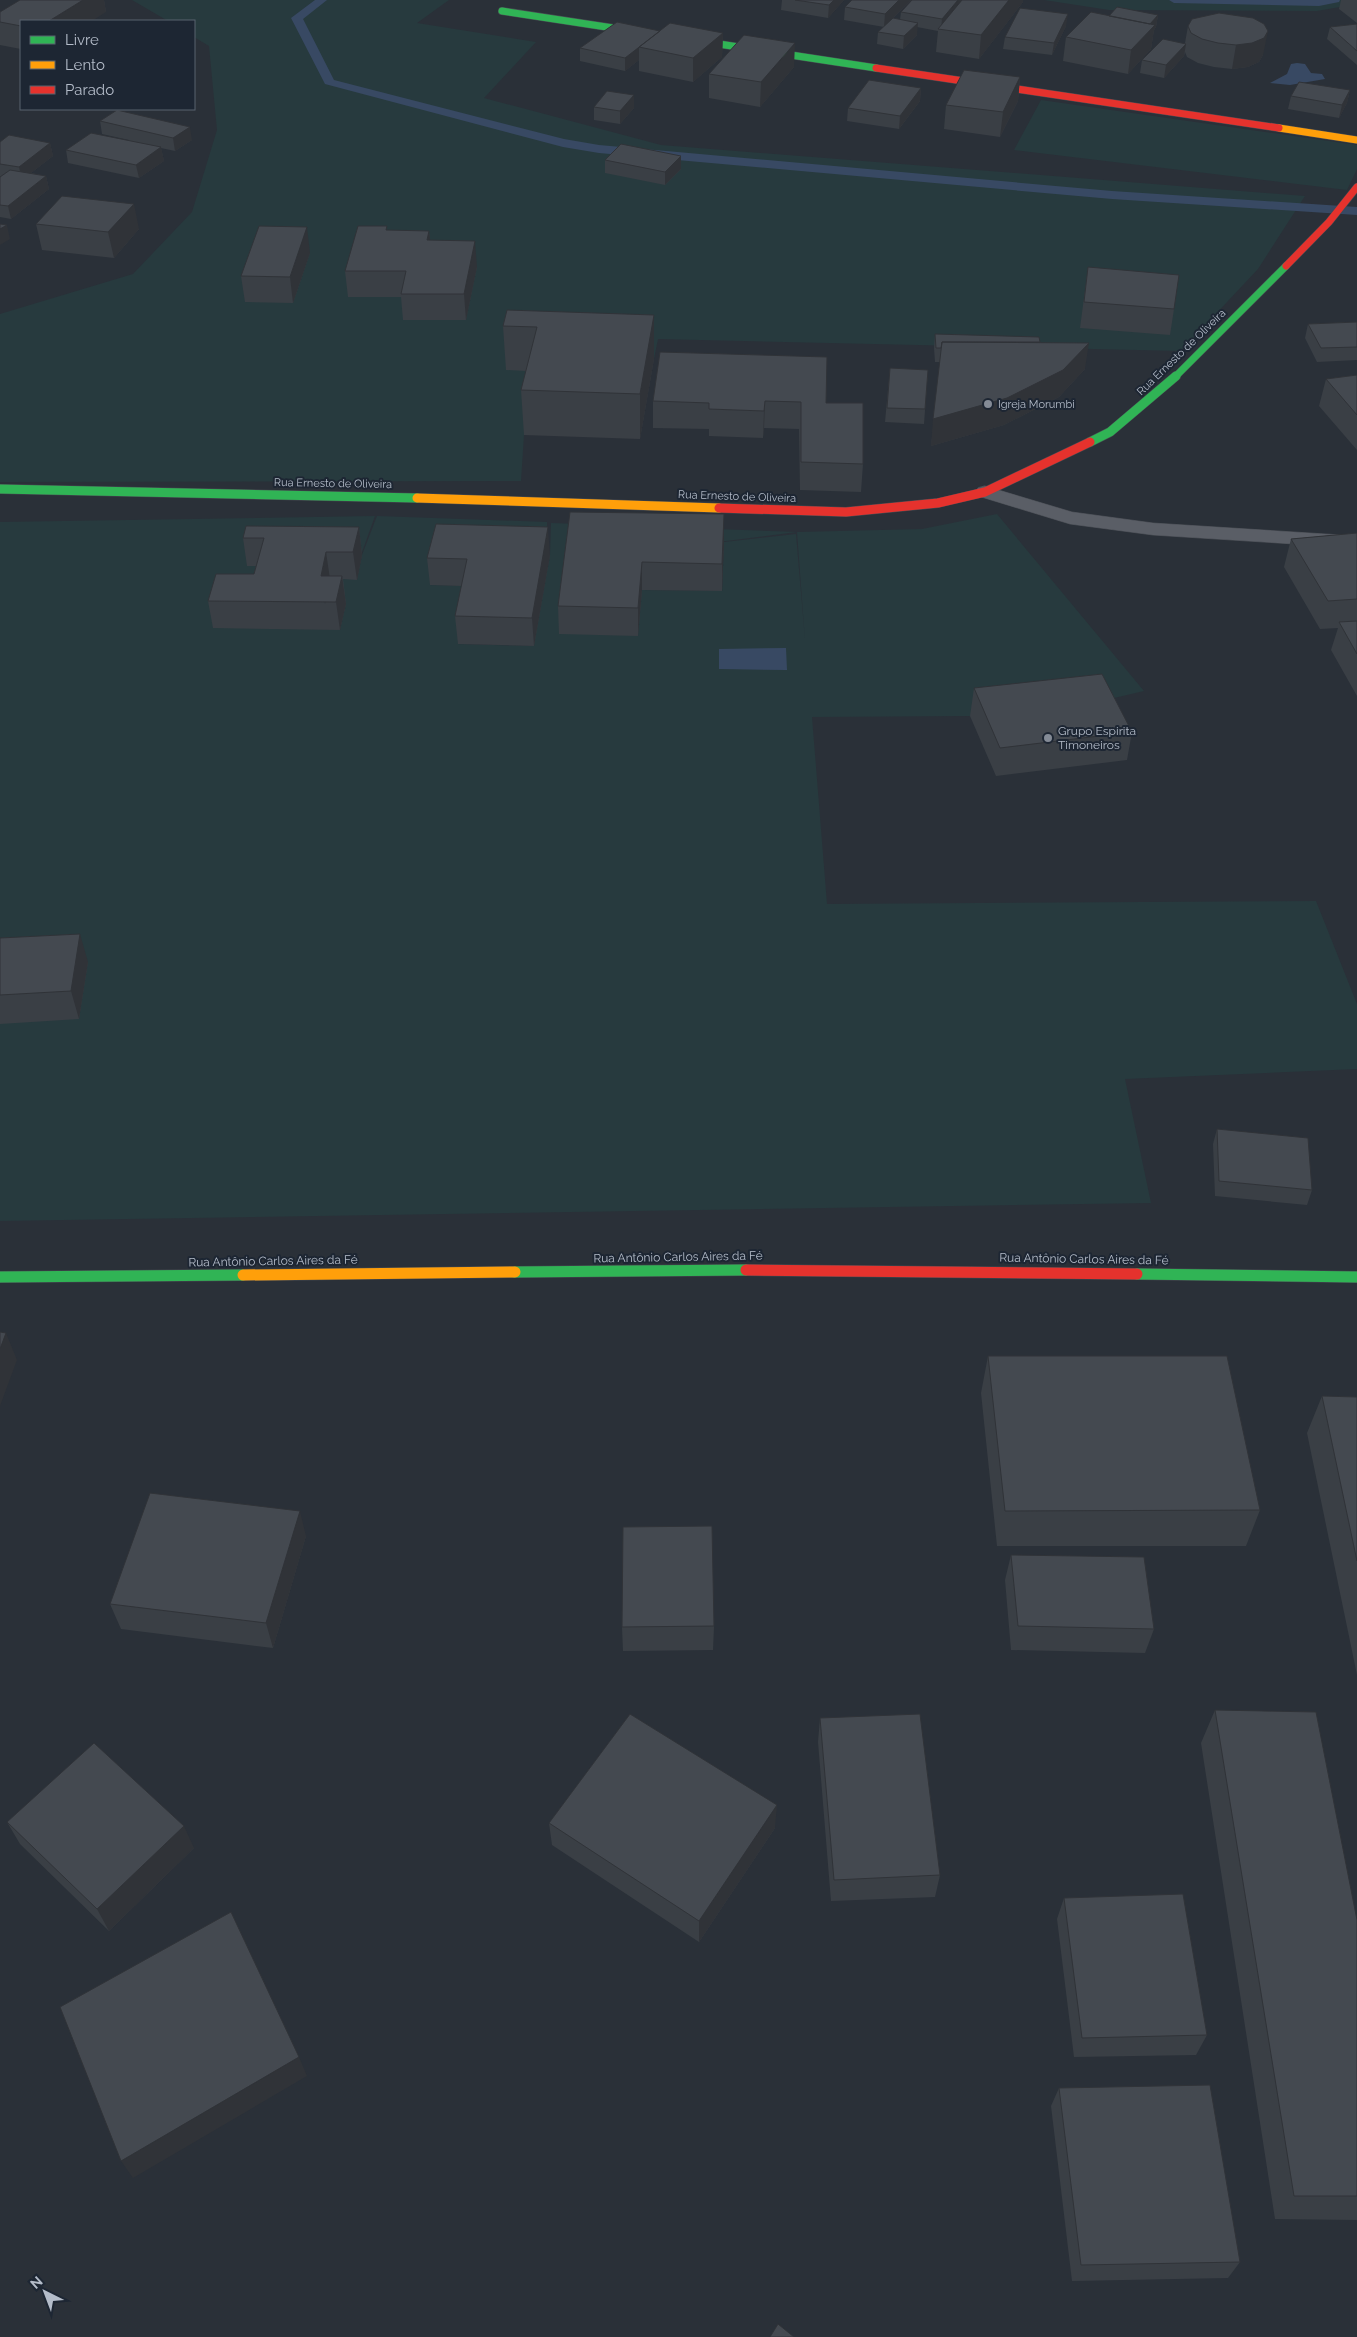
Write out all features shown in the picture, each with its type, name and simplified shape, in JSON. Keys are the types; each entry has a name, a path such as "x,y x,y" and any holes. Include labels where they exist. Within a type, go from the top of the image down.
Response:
{"street":[{"path":"502,11 1357,140"},
{"name":"Rua Ernesto de Oliveira","path":"0,489 379,496 846,512 938,504 985,492 1064,456 1110,432 1181,372 1329,222 1357,187"},
{"path":"985,492 1027,506 1088,520 1153,529 1357,542"},
{"name":"Rua Antônio Carlos Aires da Fé","path":"0,1277 829,1269 1357,1278"}],"green space":[{"path":"132,0 449,0 417,23 536,42 484,98 661,145 1305,196 1258,269 1181,351 658,339 654,359 539,371 524,435 521,481 0,482 0,314 133,274 192,212 217,130 209,46 195,38 195,20 166,20"},
{"path":"1044,0 1357,0 1357,4 1317,11 1109,10"},
{"path":"1041,100 1357,145 1357,169 1347,190 1014,150"},
{"path":"997,514 1144,691 1097,702 970,716 812,717 827,904 1316,901 1357,1004 1357,1069 1125,1079 1151,1203 0,1221 0,522 375,516 361,555 269,566 330,579 357,579 362,555 377,516 547,522 547,555 430,585 470,586 458,644 533,646 550,555 551,523 798,532 922,529","holes":["797,532 805,640 796,534 724,542 722,591 642,590 571,539 718,542"]}],"water":[{"path":"1291,64 1305,64 1311,73 1322,74 1325,79 1290,85 1270,83 1287,74"},
{"path":"786,648 787,670 719,669 719,649"}],"building":[{"path":"20,0 83,0 51,20 20,20 20,26 0,22 0,12"},
{"path":"795,0 834,0 829,5"},
{"path":"852,0 899,0 885,14 845,7"},
{"path":"912,0 958,0 942,19 901,12"},
{"path":"962,0 1009,0 981,35 938,29"},
{"path":"1117,7 1158,15 1150,24 1109,16"},
{"path":"1020,8 1068,14 1054,43 1005,37"},
{"path":"1091,12 1155,25 1131,50 1066,37"},
{"path":"1219,13 1253,18 1264,24 1268,31 1264,38 1252,43 1236,45 1202,39 1191,33 1188,26 1192,19"},
{"path":"893,18 918,23 904,36 878,32"},
{"path":"617,22 660,31 625,58 580,48"},
{"path":"670,23 723,33 693,58 639,47"},
{"path":"1357,24 1357,51 1330,27"},
{"path":"744,35 795,43 761,82 709,74"},
{"path":"1163,39 1186,44 1166,65 1142,60"},
{"path":"964,70 1020,77 1003,112 946,105"},
{"path":"869,80 921,88 900,116 848,108"},
{"path":"1299,82 1350,90 1342,105 1291,96"},
{"path":"607,91 634,95 620,111 594,107"},
{"path":"117,110 190,127 173,138 100,121"},
{"path":"91,133 161,147 136,165 66,150"},
{"path":"9,135 50,143 19,167 0,164 0,142"},
{"path":"621,144 681,156 665,172 605,160"},
{"path":"10,170 46,176 8,206 0,205 0,177"},
{"path":"62,196 134,204 108,232 36,224"},
{"path":"0,224 7,225 0,229"},
{"path":"259,226 307,227 290,277 241,276"},
{"path":"358,226 387,226 386,230 429,231 427,240 475,241 464,294 401,294 406,271 345,271"},
{"path":"1088,267 1179,275 1174,309 1084,302"},
{"path":"507,310 654,315 640,394 521,390 537,327 503,326"},
{"path":"1357,322 1357,347 1321,348 1308,324"},
{"path":"935,334 1039,337 1040,342 942,342 941,348 936,348"},
{"path":"942,342 1089,343 1063,370 1007,398 933,419"},
{"path":"660,352 827,357 826,403 863,403 863,464 801,462 801,402 765,401 764,411 709,409 709,403 653,401"},
{"path":"890,368 928,370 925,409 887,408"},
{"path":"1357,375 1357,415 1326,379"},
{"path":"570,512 724,514 722,564 642,562 638,608 558,606"},
{"path":"436,524 548,527 532,618 455,616 467,559 427,558"},
{"path":"246,526 359,527 353,552 326,552 321,576 342,576 336,602 208,601 216,574 254,574 264,538 243,538"},
{"path":"1357,533 1357,599 1328,601 1291,539"},
{"path":"1357,621 1357,654 1339,622"},
{"path":"1102,674 1132,732 1000,748 974,688"},
{"path":"80,934 71,991 0,995 0,938"},
{"path":"1217,1129 1308,1138 1312,1190 1219,1181"},
{"path":"0,1332 6,1333 0,1349"},
{"path":"988,1356 1227,1356 1260,1510 1005,1511"},
{"path":"1322,1396 1357,1397 1357,1561"},
{"path":"150,1493 300,1511 266,1623 110,1604"},
{"path":"712,1526 714,1626 622,1627 623,1527"},
{"path":"1011,1555 1144,1557 1154,1629 1018,1626"},
{"path":"1215,1710 1316,1712 1357,1920 1357,2196 1294,2196"},
{"path":"630,1714 777,1805 699,1921 549,1823"},
{"path":"920,1714 940,1875 834,1880 820,1718"},
{"path":"94,1743 184,1826 97,1909 7,1822"},
{"path":"1183,1894 1207,2035 1082,2038 1064,1898"},
{"path":"231,1912 299,2057 121,2161 60,2007"},
{"path":"1210,2085 1240,2262 1081,2265 1059,2088"},
{"path":"778,2324 794,2337 770,2337"}],"waterway":[{"path":"322,0 297,18 329,82 563,143 599,149 1112,195 1357,211"},
{"path":"1174,0 1319,3 1335,0"}],"traffic: fast":[{"path":"502,11 646,33"},
{"path":"686,39 876,68"},
{"path":"1090,442 1110,432 1181,372 1286,266"},
{"path":"0,489 417,498"},
{"path":"515,1272 746,1270"},
{"path":"1137,1274 1357,1277"},
{"path":"0,1277 243,1275"}],"traffic: slow":[{"path":"1279,128 1357,140"},
{"path":"417,498 719,508"},
{"path":"243,1275 515,1272"}],"traffic: jam":[{"path":"876,68 1279,128"},
{"path":"1286,266 1329,222 1357,187"},
{"path":"719,508 846,512 938,503 985,492 1090,442"},
{"path":"746,1270 1137,1274"}],"place":[{"name":"Igreja Morumbi","path":"988,404"},
{"name":"Grupo Espirita Timoneiros","path":"1048,738"}]}
